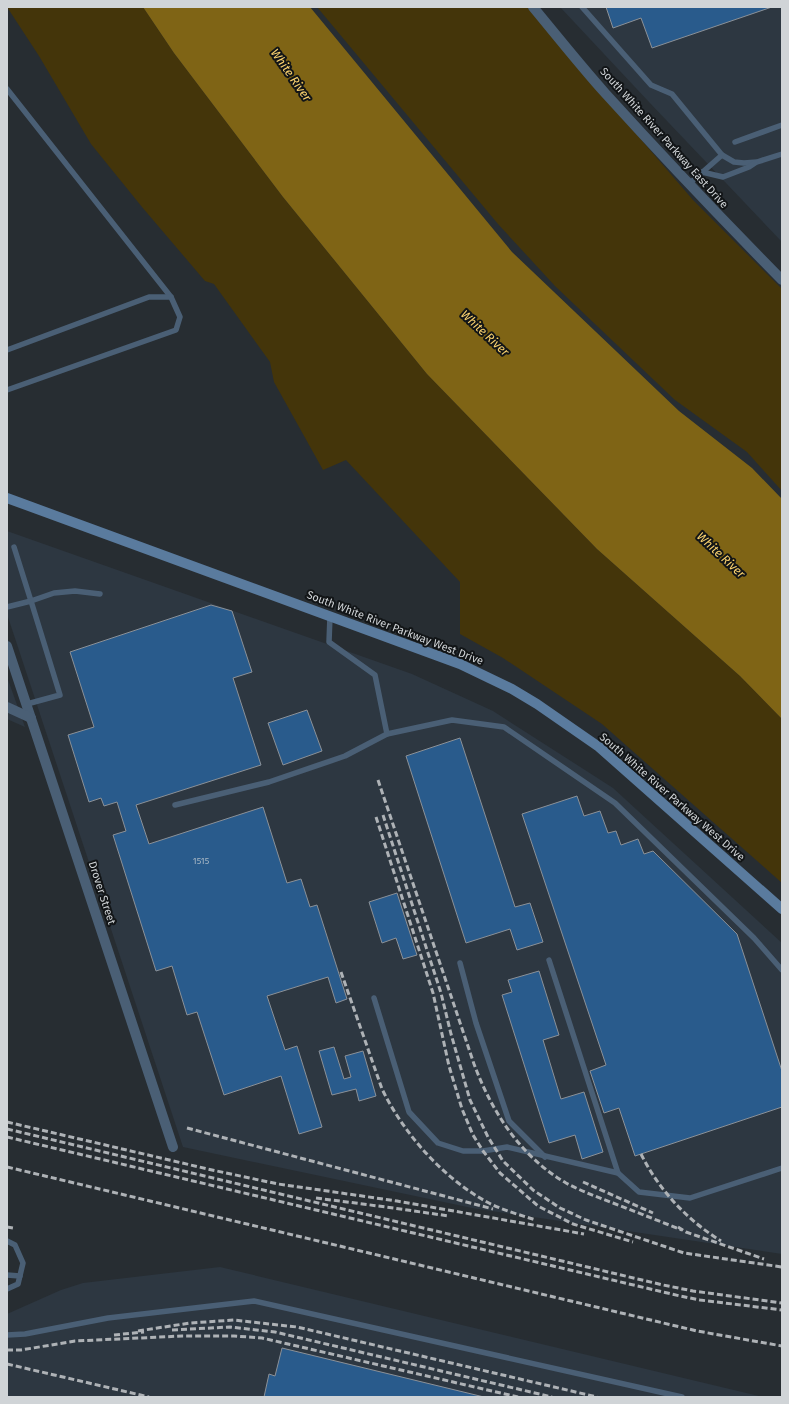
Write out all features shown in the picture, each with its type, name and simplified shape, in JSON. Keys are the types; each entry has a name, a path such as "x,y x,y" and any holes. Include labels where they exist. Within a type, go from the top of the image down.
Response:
{"street":[{"name":"South White River Parkway East Drive","path":"533,7 604,91 689,184 782,280"},
{"name":"South White River Parkway West Drive","path":"7,498 470,668 512,689 557,716 613,758 782,909"},
{"name":"Drover Street","path":"7,646 173,1147"},
{"path":"7,707 31,718"}],"lane":[{"path":"582,7 651,85 672,94 722,155 734,162 757,162"},
{"path":"7,89 171,297 180,317 176,330 7,390"},
{"path":"735,142 782,126"},
{"path":"702,172 723,177 749,167 757,162 782,154"},
{"path":"689,184 722,155"},
{"path":"7,350 150,298 171,297"},
{"path":"14,547 60,695 27,704"},
{"path":"7,607 54,593 75,591 100,594"},
{"path":"330,616 328,642 375,675 387,734"},
{"path":"175,805 268,782 345,756 387,734 452,720 504,727 615,803 754,938 782,970"},
{"path":"549,960 618,1173"},
{"path":"460,963 476,1023 509,1121 545,1157"},
{"path":"374,998 409,1112 438,1143 463,1151 483,1151 507,1147 618,1173 639,1192 690,1198 782,1168"},
{"path":"7,1242 15,1245 23,1263 18,1284 7,1289"},
{"path":"7,1275 20,1276"},
{"path":"7,1335 26,1334 108,1318 254,1301 682,1397"}],"shaded area":[{"path":"7,7 143,7 174,53 283,197 427,374 597,549 740,676 782,719 782,883 602,724 503,658 460,634 460,582 346,460 323,470 274,382 270,362 214,284 205,281 91,144 39,56"},
{"path":"317,7 527,7 693,200 782,289 782,491 747,452 675,400 555,286 498,224"},
{"path":"560,7 782,7 782,242 649,102"},
{"path":"7,531 412,674 493,711 613,788 782,943 782,1254 472,1208 183,1147 7,614"},
{"path":"7,677 25,727 7,719"},
{"path":"220,1267 763,1397 7,1397 7,1314 61,1290 83,1283"}],"water":[{"name":"White River","path":"143,7 310,7 512,252 679,411 752,468 782,499 782,719 740,676 597,549 427,374 283,197 174,53"}],"building":[{"path":"606,7 772,7 652,48 641,18 613,28"},
{"path":"211,605 232,611 252,672 233,678 261,765 136,805 149,844 263,807 287,883 301,879 310,907 317,905 347,999 336,1003 328,977 267,996 285,1050 297,1046 322,1127 299,1134 281,1076 224,1095 197,1012 187,1015 172,966 156,971 113,835 126,831 117,802 104,806 101,798 89,802 68,735 94,727 70,652"},
{"path":"307,710 322,751 283,765 268,723"},
{"path":"460,738 515,907 530,903 543,942 517,950 510,929 466,943 406,756"},
{"path":"577,796 584,816 600,811 608,833 616,831 621,845 638,839 644,854 653,851 737,934 782,1071 782,1107 635,1156 619,1108 604,1113 590,1071 606,1065 522,814"},
{"path":"397,893 417,955 403,959 396,938 382,943 369,902"},
{"path":"539,971 559,1035 543,1040 561,1099 584,1092 603,1152 582,1159 575,1135 549,1143 502,995 512,992 508,980"},
{"path":"334,1047 344,1079 351,1077 345,1056 363,1051 376,1096 359,1101 356,1089 332,1095 319,1051"},
{"path":"282,1348 484,1397 264,1397 269,1374 275,1376"}],"railway":[{"path":"378,780 474,1064 481,1082 499,1116 521,1146 535,1160 566,1183 589,1194 682,1230"},
{"path":"383,815 441,993 470,1100 488,1137 503,1161 533,1190 560,1208 586,1220 684,1253 782,1267"},
{"path":"376,817 433,993 449,1066 462,1109 473,1135 500,1173 538,1206 573,1224 633,1242"},
{"path":"341,972 382,1089 391,1106 413,1138 440,1168 471,1192 487,1202 536,1220"},
{"path":"7,1122 278,1184 397,1201 584,1234"},
{"path":"187,1128 493,1209"},
{"path":"7,1129 663,1285 693,1291 782,1303"},
{"path":"7,1137 680,1296 700,1300 782,1310"},
{"path":"641,1154 656,1180 685,1214 721,1241"},
{"path":"7,1167 697,1331 782,1346"},
{"path":"583,1182 653,1213"},
{"path":"316,1198 449,1216"},
{"path":"7,1227 13,1228"},
{"path":"678,1227 686,1232 764,1259"},
{"path":"138,1331 190,1323 234,1320 297,1327 597,1397"},
{"path":"172,1330 230,1327 275,1332 552,1397"},
{"path":"114,1335 144,1332"},
{"path":"7,1350 21,1350 75,1341 182,1336 234,1336 262,1338 518,1397"},
{"path":"7,1364 149,1397"}]}
